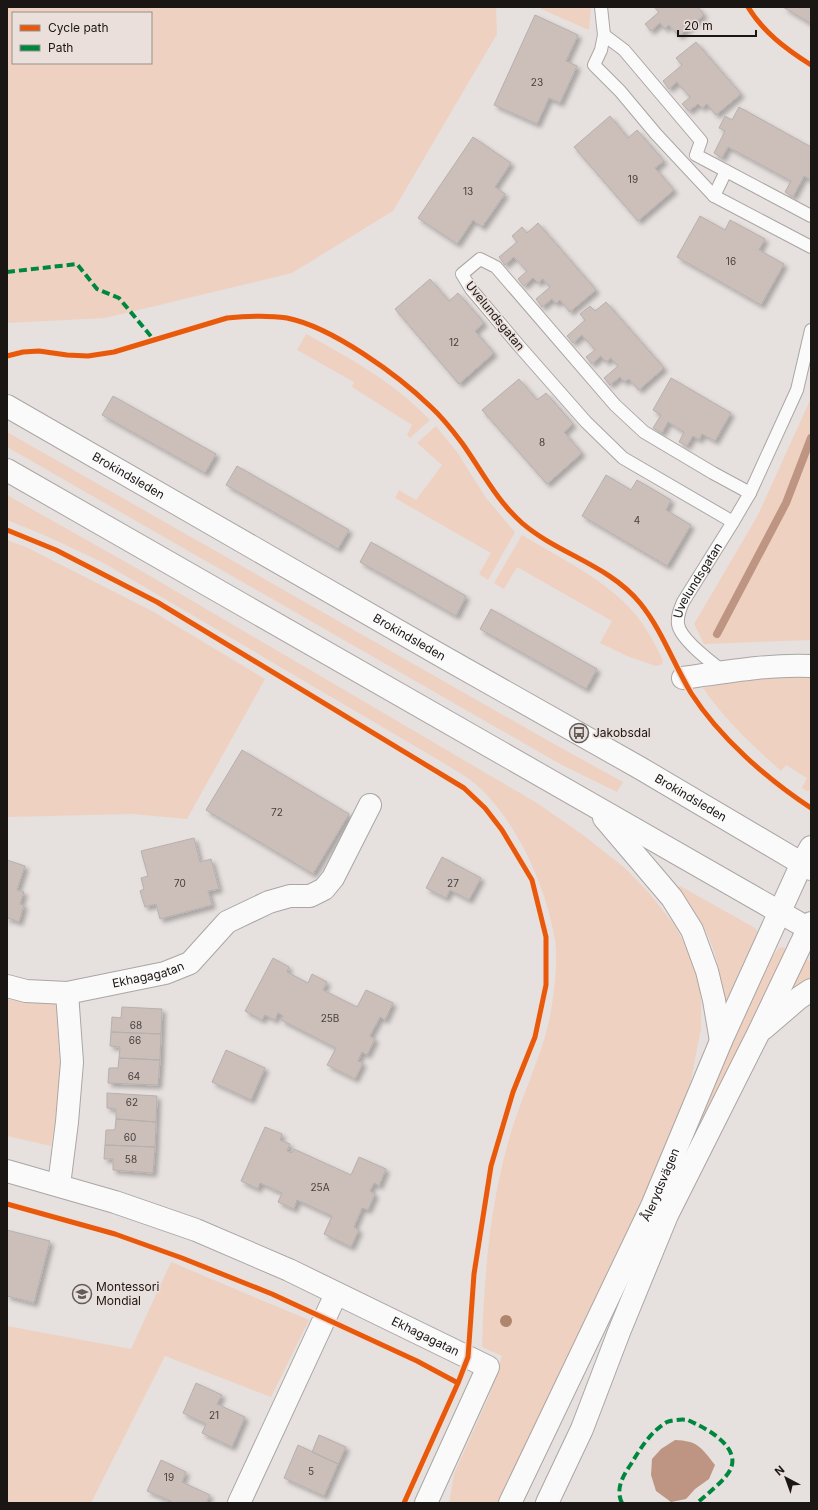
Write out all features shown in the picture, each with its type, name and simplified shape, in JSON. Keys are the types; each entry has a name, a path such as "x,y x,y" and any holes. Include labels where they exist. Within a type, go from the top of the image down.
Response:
{"main road":[{"name":"Brokindsleden","path":"7,406 640,768 808,860"},
{"path":"7,470 594,807 780,912 810,927"},
{"path":"684,678 795,665 811,666"},
{"name":"Ekhagagatan","path":"7,986 26,991 67,993 165,973 190,963 227,922 269,902 290,896 310,896 324,889 333,878 370,805"},
{"path":"594,807 672,898 692,930 707,971 721,1041"},
{"name":"Ålerydsvägen","path":"510,1503 652,1206 721,1041 780,912 808,860"},
{"name":"Ålerydsvägen","path":"547,1503 582,1429 619,1332 667,1215 810,927"},
{"path":"758,1034 799,998 811,990"},
{"path":"59,1185 67,1122 72,1062 67,993"},
{"name":"Ekhagagatan","path":"7,1171 127,1206 196,1230 289,1270 488,1368 426,1503"},
{"path":"239,1503 336,1294"}],"lane":[{"path":"601,7 604,35 601,50 594,65 620,91 714,196 811,247"},
{"path":"604,35 624,50 701,141 696,155 685,165"},
{"path":"696,155 811,216"},
{"path":"714,196 726,171"},
{"name":"Uvelundsgatan","path":"733,522 623,458 586,422 520,347 471,289 462,274 480,259 496,267 615,405 644,432 750,493"},
{"name":"Uvelundsgatan","path":"725,672 707,659 691,643 678,626 678,616 683,602 750,493 797,390 811,330"}],"shaded area":[{"path":"7,7 496,7 497,34 393,211 292,273 105,318 7,323"},
{"path":"541,7 591,7 589,30 541,9"},
{"path":"306,334 371,372 416,406 430,420 410,438 407,435 412,425 352,387 354,382 297,350"},
{"path":"811,398 811,640 704,644 694,624 758,515"},
{"path":"436,426 457,452 486,498 515,532 488,580 479,574 491,553 395,498 399,490 416,500 442,465 417,443"},
{"path":"7,432 623,782 617,792 562,765 7,447"},
{"path":"7,495 138,569 537,803 583,835 625,868 650,894 676,927 691,957 701,995 701,1029 690,1085 654,1177 498,1503 449,1503 454,1474 489,1396 502,1356 482,1347 484,1297 491,1223 506,1150 545,1037 554,988 556,962 555,940 545,899 529,858 519,839 495,804 477,785 469,779 102,562 44,535 7,520"},
{"path":"522,535 578,568 614,593 643,624 660,654 663,662 661,665 656,666 627,656 600,643 612,621 517,567 504,589 494,583"},
{"path":"7,540 28,548 152,611 265,679 187,819 132,814 7,817"},
{"path":"811,675 811,790 807,791 802,788 807,778 786,765 781,771 720,711 703,688 748,679"},
{"path":"680,886 755,928 758,932 726,1003 724,1001 719,969 710,941 697,915 678,888"},
{"path":"783,947 786,949 785,953 716,1098 702,1121 699,1122 698,1121 733,1039 767,964 779,948"},
{"path":"804,958 811,962 811,980 784,1000"},
{"path":"7,999 24,1002 56,1004 60,1066 57,1109 51,1146 7,1136"},
{"path":"171,1262 309,1320 271,1397 165,1356 91,1503 7,1503 7,1326 131,1349"},
{"path":"675,1440 689,1442 698,1446 715,1465 709,1479 695,1489 686,1499 671,1502 656,1491 651,1475 652,1459 661,1449"}],"building":[{"path":"654,7 698,7 704,15 679,36 669,25 665,29 660,23 651,31 645,24 659,12"},
{"path":"783,7 811,7 811,22 810,23"},
{"path":"535,15 578,35 566,61 577,66 560,103 549,98 537,124 494,105"},
{"path":"696,42 741,94 716,115 707,104 702,108 698,104 689,111 682,104 690,97 677,82 669,89 663,81 682,65 676,58"},
{"path":"739,107 811,147 811,180 804,176 793,197 785,192 791,181 728,147 722,158 714,153 725,131 719,128 725,116 732,120"},
{"path":"610,116 628,138 637,130 664,161 655,168 674,190 638,221 574,147"},
{"path":"473,137 511,163 495,187 505,194 482,227 473,220 457,244 418,218"},
{"path":"700,216 725,230 730,220 765,239 759,250 784,264 761,305 677,257"},
{"path":"538,223 596,290 570,312 560,300 556,304 552,299 542,307 536,299 550,287 543,279 538,283 533,278 524,286 518,279 527,271 514,257 505,265 499,257 517,242 512,236 522,227 527,233"},
{"path":"430,279 449,301 458,293 484,323 475,331 494,353 459,384 395,309"},
{"path":"606,302 664,368 639,390 629,379 624,382 620,377 610,385 604,378 618,366 611,358 606,362 601,356 592,364 586,357 595,350 582,335 573,343 567,336 585,320 580,314 590,306 595,311"},
{"path":"671,378 731,413 715,441 702,434 699,440 693,436 687,446 679,442 684,432 668,422 662,433 653,428 661,415 653,410"},
{"path":"519,379 537,400 546,393 573,424 564,432 582,453 547,484 482,410"},
{"path":"113,396 216,454 205,473 102,415"},
{"path":"237,466 349,530 338,549 226,485"},
{"path":"606,475 631,490 637,480 671,500 666,510 691,525 667,566 582,516"},
{"path":"371,542 466,596 456,616 360,562"},
{"path":"491,609 597,669 586,689 480,629"},
{"path":"242,750 349,814 313,874 206,810"},
{"path":"194,838 200,862 211,859 219,889 208,891 212,905 160,919 156,904 145,907 140,891 144,889 141,878 148,876 141,851"},
{"path":"442,857 481,878 469,900 450,890 446,898 426,888"},
{"path":"7,860 25,866 17,890 24,892 20,904 24,905 19,922 8,918 7,921"},
{"path":"273,958 289,967 287,972 308,983 312,974 327,982 323,990 357,1007 366,990 393,1003 385,1020 380,1017 370,1036 375,1039 367,1055 362,1052 358,1061 363,1063 355,1079 327,1065 336,1048 281,1020 283,1016 278,1013 275,1020 265,1015 262,1020 245,1011"},
{"path":"122,1007 162,1009 161,1034 111,1032 112,1017 121,1018"},
{"path":"111,1032 161,1034 160,1060 119,1058 120,1047 110,1046"},
{"path":"226,1050 265,1068 251,1100 212,1082"},
{"path":"119,1058 160,1060 158,1085 108,1083 109,1068 118,1068"},
{"path":"107,1093 157,1096 156,1122 116,1119 116,1109 107,1108"},
{"path":"116,1119 156,1122 155,1147 105,1145 106,1130 115,1130"},
{"path":"265,1127 282,1134 280,1140 290,1144 287,1151 292,1153 294,1149 351,1175 359,1157 386,1169 379,1186 374,1183 370,1191 375,1194 368,1210 362,1208 354,1227 359,1230 351,1247 324,1234 332,1216 297,1200 294,1209 278,1202 282,1193 260,1183 258,1189 241,1181"},
{"path":"105,1145 155,1147 153,1173 113,1170 113,1159 104,1159"},
{"path":"7,1230 50,1241 34,1303 7,1296"},
{"path":"196,1383 222,1395 217,1404 245,1417 232,1447 202,1433 206,1424 183,1413"},
{"path":"319,1435 346,1447 338,1464 312,1452"},
{"path":"298,1445 338,1464 324,1496 284,1478"},
{"path":"161,1460 186,1472 182,1482 210,1495 206,1503 170,1503 171,1501 147,1491"}],"waterway":[{"path":"717,634 786,503 811,438"}],"marked path":[{"path":"7,272 77,264 97,289 119,298 154,340"},
{"path":"622,1503 619,1493 625,1473 642,1446 651,1435 667,1422 674,1420 688,1420 709,1431 722,1441 731,1454 732,1461 729,1472 716,1487 697,1503"}],"cycle path":[{"path":"748,7 768,32 793,53 811,65"},
{"path":"7,356 23,352 39,351 88,356 114,352 227,318 250,316 287,318 305,323 344,342 383,367 417,394 435,411 462,443 504,505 522,523 551,543 599,569 628,590 648,613 691,693 716,726 730,742 761,771 794,797 811,808"},
{"path":"7,530 56,550 157,602 464,788 485,808 502,830 532,880 546,937 546,985 535,1037 513,1092 491,1166 474,1274 468,1357 458,1383 404,1503"},
{"path":"7,1204 115,1234 182,1258 272,1294 417,1361 458,1383"}],"place":[{"name":"Jakobsdal","path":"579,733"},
{"name":"Montessori Mondial","path":"82,1294"}]}
